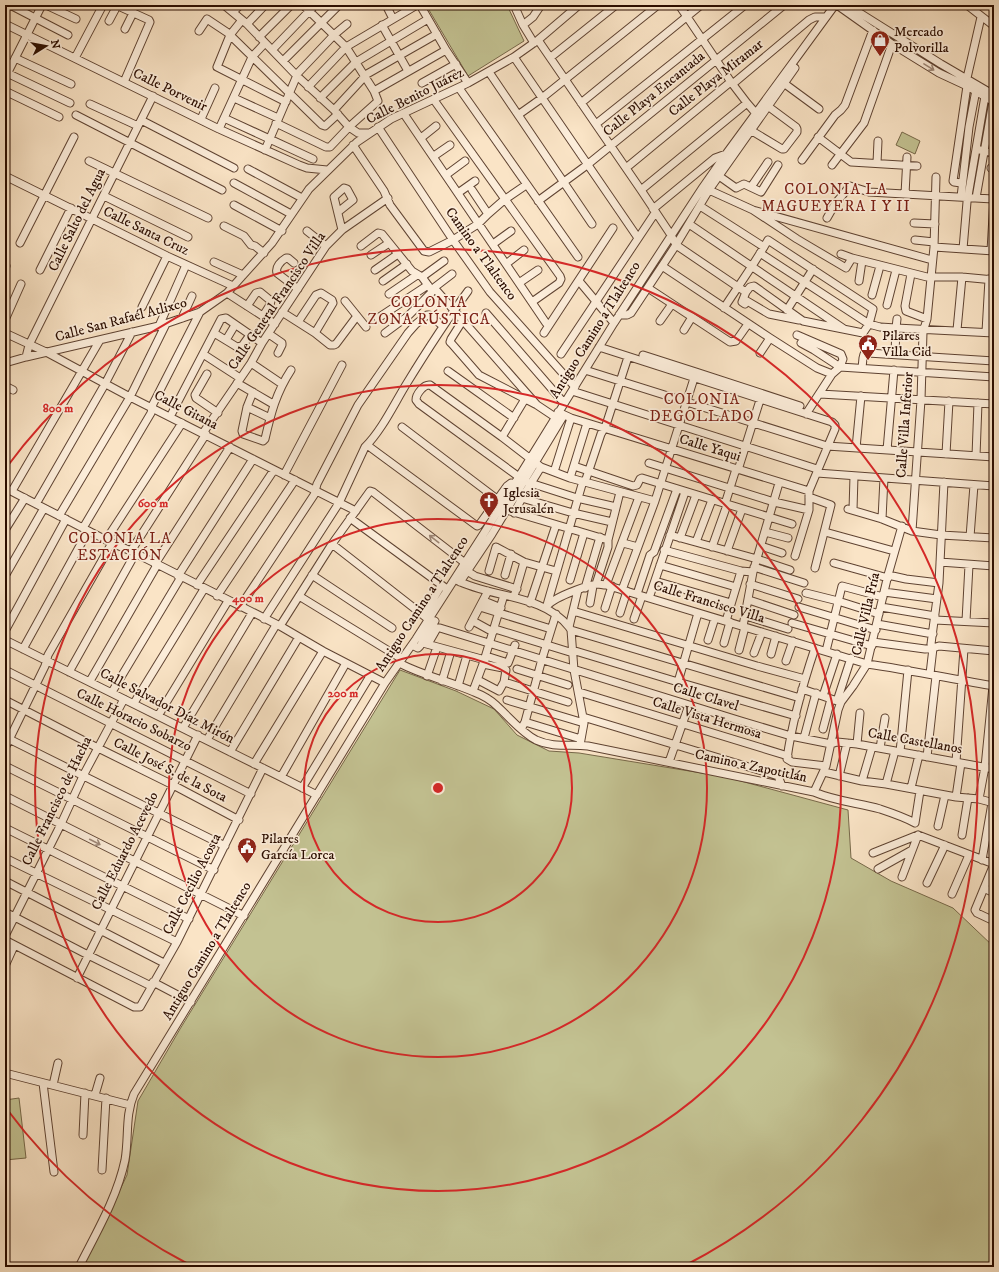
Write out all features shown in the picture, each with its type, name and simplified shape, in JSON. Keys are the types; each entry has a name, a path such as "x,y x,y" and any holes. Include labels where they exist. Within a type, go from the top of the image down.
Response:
{"street":[{"path":"10,5 68,35"},
{"path":"42,5 6,75 70,104"},
{"path":"46,5 76,19"},
{"path":"75,58 103,5"},
{"path":"109,21 116,5 149,20 150,25 124,82"},
{"path":"224,5 244,22 284,61 297,76 336,112 349,127 358,133 370,132"},
{"path":"233,12 240,5"},
{"path":"265,5 230,35 216,67 286,102"},
{"path":"259,37 291,5"},
{"path":"234,98 326,147 330,147 349,127 377,103 378,98 346,46 303,5"},
{"path":"272,50 315,5"},
{"path":"284,61 339,5"},
{"path":"386,5 393,19"},
{"path":"308,87 346,46 419,5 468,83"},
{"path":"514,5 523,25 551,57 671,235 676,246 746,292"},
{"path":"523,25 532,17 541,5"},
{"name":"Calle Benito Juárez","path":"282,231 302,198 327,170 353,145 370,132 459,88 514,57 536,41 579,5"},
{"path":"551,57 616,5"},
{"path":"518,115 542,98 658,5"},
{"path":"679,5 731,82 758,116"},
{"path":"581,103 701,5"},
{"path":"596,124 745,5"},
{"name":"Calle Playa Encantada","path":"538,201 611,146 784,5"},
{"path":"812,41 837,5 892,44 939,73 967,82 985,96 994,99"},
{"name":"Antiguo Camino a Tlaltenco","path":"79,1267 114,1195 120,1177 128,1143 130,1105 134,1094 385,683 429,618 444,588 457,581 465,563 515,484 525,480 530,458 559,415 564,403 619,315 726,154 758,116 812,41 825,17 837,5"},
{"path":"847,5 994,99"},
{"path":"967,5 977,11 994,26"},
{"path":"962,183 953,181 951,166 957,126 967,82 977,11"},
{"path":"125,29 133,13"},
{"name":"Calle Playa Miramar","path":"626,168 728,84 735,82 809,20 815,17 825,17"},
{"path":"199,31 207,19 230,35 324,126 368,74 438,34"},
{"path":"320,98 356,62 428,19"},
{"name":"Calle Porvenir","path":"5,24 265,150 307,168 327,170"},
{"path":"265,150 298,72 335,34 347,24"},
{"path":"382,25 408,71"},
{"path":"802,160 834,114 841,110 844,105 873,30"},
{"path":"219,129 252,57 265,43"},
{"path":"832,165 864,123 892,44"},
{"path":"374,91 446,50"},
{"path":"514,57 638,238"},
{"path":"15,58 71,84"},
{"path":"422,83 456,64"},
{"path":"489,72 592,224"},
{"path":"619,315 627,315 631,313 676,246 709,190 752,131 758,116 768,107 785,84 788,74"},
{"path":"785,84 819,109"},
{"path":"201,119 215,88"},
{"path":"459,88 578,257"},
{"path":"963,249 964,197 962,183 969,127 976,90"},
{"path":"5,91 59,117"},
{"name":"Calle Salto del Agua","path":"26,357 29,345 153,96"},
{"path":"964,197 972,174 985,96"},
{"path":"976,198 994,99"},
{"path":"434,100 504,200 560,276 561,279 559,283 532,302"},
{"path":"641,190 747,103"},
{"path":"90,104 139,123 234,168"},
{"path":"752,131 782,149 784,149 797,132 796,127 768,107"},
{"path":"76,114 222,190"},
{"path":"404,114 434,156 478,224 546,323"},
{"path":"224,118 313,159"},
{"path":"957,126 969,127 990,123"},
{"path":"421,138 436,126"},
{"name":"Camino a Tlaltenco","path":"378,127 453,240 495,299 573,389"},
{"path":"20,243 74,137"},
{"path":"818,137 851,162 917,166"},
{"path":"956,140 968,141 976,150"},
{"path":"877,163 878,141"},
{"path":"353,145 384,191 390,205 424,251 429,252 453,240 478,224 504,200 526,185"},
{"path":"434,156 450,145"},
{"path":"954,154 966,155 976,150 994,153"},
{"path":"561,354 638,238 654,211 715,158 726,154"},
{"path":"905,194 907,157"},
{"path":"89,161 208,218"},
{"path":"446,175 465,161"},
{"path":"750,188 768,162"},
{"path":"719,176 736,188 744,184 750,188 762,192 778,165"},
{"path":"951,166 964,169 980,179"},
{"path":"248,169 302,198"},
{"name":"Calle Santa Cruz","path":"5,176 167,256 233,286"},
{"name":"Calle Villa Inferior","path":"912,531 921,400 924,329 927,319 934,244 936,177"},
{"path":"458,193 475,181"},
{"path":"234,183 291,214"},
{"path":"827,218 835,204 850,186 869,192 994,199 992,251 963,249 915,240"},
{"path":"472,190 488,214"},
{"path":"709,190 753,210 932,260"},
{"path":"104,196 188,237"},
{"name":"Calle General Francisco Villa","path":"69,672 133,552 238,380 251,363 262,343 326,246 342,230 388,198"},
{"path":"234,205 282,231"},
{"path":"700,206 805,282 869,324 880,327 994,333"},
{"path":"40,270 70,208"},
{"path":"753,210 796,239 842,267 846,268 852,258"},
{"path":"338,212 342,230"},
{"path":"914,223 934,224"},
{"path":"689,224 845,330"},
{"path":"224,226 244,236 251,244 256,246 264,253"},
{"path":"544,333 613,228"},
{"name":"Calle San Rafaél Atlixco","path":"5,363 159,326 200,312 227,293 282,231"},
{"path":"493,244 511,231"},
{"path":"307,232 326,246"},
{"path":"361,246 380,232 407,264 430,287 437,291 537,405"},
{"path":"724,308 768,240 873,309 869,324 863,333 845,330 769,314 747,301 745,304 742,302 746,292 750,287 754,286 803,321"},
{"path":"371,255 389,242"},
{"path":"506,264 524,250"},
{"path":"375,270 398,254"},
{"path":"841,254 911,274 991,280 986,332"},
{"path":"142,307 167,256"},
{"path":"294,263 286,258 276,271 298,289"},
{"path":"389,294 444,261"},
{"path":"859,281 862,261"},
{"path":"214,262 243,275"},
{"path":"383,281 407,264"},
{"path":"159,326 186,265"},
{"path":"662,266 817,368 832,374"},
{"path":"872,295 880,266"},
{"path":"787,310 813,269"},
{"path":"519,283 538,270"},
{"path":"887,305 896,270"},
{"path":"378,318 452,274"},
{"path":"911,274 905,306 906,311 927,319"},
{"path":"957,330 962,277"},
{"path":"579,281 614,323"},
{"path":"5,320 21,284"},
{"path":"385,333 408,316 431,293 430,287"},
{"path":"648,288 730,342 736,341 748,324"},
{"path":"264,619 339,503 363,451 443,326 468,291"},
{"path":"247,306 256,293 260,292 271,301 263,316"},
{"path":"227,293 275,324"},
{"path":"298,322 316,295 321,293 332,300 333,303 315,333"},
{"path":"182,318 192,296"},
{"path":"345,301 366,328"},
{"path":"660,321 672,304"},
{"path":"23,649 85,529 151,413 153,404 200,312"},
{"path":"282,312 315,333 330,345 334,345 357,316"},
{"path":"486,313 564,403"},
{"path":"240,607 314,495 317,484 358,405 408,333 427,315 443,326"},
{"path":"684,330 692,317"},
{"path":"170,417 221,319 223,318 235,325 262,343"},
{"path":"463,320 450,342 479,375 537,405"},
{"path":"895,354 896,328 898,320"},
{"path":"59,516 130,397 166,324"},
{"path":"226,340 235,325"},
{"path":"216,329 226,340 240,348 250,335"},
{"path":"36,504 105,384 132,332"},
{"name":"Calle Gitana","path":"5,333 82,370 130,397 356,511"},
{"path":"269,334 282,343 278,353"},
{"path":"797,335 843,356 840,367 832,374 806,414"},
{"path":"760,353 770,338"},
{"path":"12,492 100,340"},
{"path":"801,343 840,367 994,377"},
{"path":"814,350 817,343"},
{"path":"599,348 628,358 800,406"},
{"path":"203,354 253,392 273,404"},
{"path":"862,368 862,358 864,354 895,354 994,361"},
{"path":"643,356 760,400 832,422 835,425 835,429 808,494 809,510 795,556"},
{"path":"546,606 577,498 589,471 628,358"},
{"path":"251,363 282,384"},
{"path":"284,475 342,365"},
{"path":"253,392 247,407 242,427 243,434 263,441 265,439 273,404 282,384 291,370"},
{"path":"585,370 827,446 994,457"},
{"path":"887,450 894,370"},
{"path":"448,371 514,418"},
{"path":"208,374 195,395 196,398 218,413"},
{"path":"620,613 624,590 655,501 695,376"},
{"path":"616,507 577,498 525,480 420,404 416,400 416,397 427,384 430,385 502,437 539,466 570,478 655,501"},
{"path":"5,386 13,390"},
{"path":"573,389 613,404 745,446 817,471 854,476 994,486"},
{"path":"820,394 994,404"},
{"path":"856,448 861,396"},
{"path":"502,437 525,399"},
{"path":"712,547 730,488 760,400"},
{"path":"946,454 949,401"},
{"path":"976,456 978,403"},
{"name":"Calle Yaqui","path":"537,405 559,415 737,469 808,494 831,505 824,532"},
{"path":"247,407 270,418"},
{"path":"559,415 539,466 525,480 510,512 467,571 457,581 530,603 546,606 570,628 683,664 800,698"},
{"path":"554,472 571,418"},
{"path":"5,748 47,661 48,655 109,542 182,423"},
{"path":"570,478 587,423"},
{"path":"402,427 498,498"},
{"path":"367,445 477,526 506,486 511,483 515,484"},
{"path":"90,681 156,565 230,447"},
{"path":"112,692 180,576 253,459"},
{"path":"649,463 774,502 809,510"},
{"path":"574,466 635,486 642,478 792,524"},
{"path":"134,703 201,587 274,470"},
{"path":"854,476 850,510 882,519 912,531 994,538"},
{"path":"882,519 884,478"},
{"path":"217,596 295,480"},
{"path":"927,757 933,675 933,648 931,644 939,582 944,482"},
{"path":"739,650 749,600 753,570 779,483"},
{"path":"970,537 974,485"},
{"path":"5,488 109,542 133,552 278,626 322,651 385,683"},
{"path":"634,619 643,596 650,554 654,552 677,489"},
{"path":"207,740 278,626 332,544 370,492 373,492 465,563"},
{"path":"590,603 608,547 608,540 620,492"},
{"path":"643,596 655,581 664,550 685,492"},
{"path":"680,538 696,495"},
{"path":"518,497 573,513 612,522"},
{"path":"605,608 609,586 639,497"},
{"path":"5,530 24,498"},
{"path":"696,542 712,500"},
{"path":"5,576 44,508"},
{"path":"727,551 742,509"},
{"path":"510,512 608,540"},
{"path":"350,518 444,588"},
{"path":"5,631 66,520"},
{"path":"530,603 556,525"},
{"name":"Calle Villa Fría","path":"814,792 825,769 838,710 836,701 853,686 867,664 894,551 902,526"},
{"path":"765,532 788,538"},
{"path":"815,568 824,532 894,551"},
{"path":"570,580 584,533"},
{"path":"670,535 757,559 790,570"},
{"path":"580,742 584,720 574,670 570,628 573,611 600,537"},
{"path":"623,543 638,547"},
{"path":"332,544 429,618 425,643 418,648 412,645"},
{"path":"761,546 782,553"},
{"path":"489,571 496,547 524,562 556,571"},
{"path":"664,550 741,571 753,570 804,583"},
{"path":"505,575 511,554"},
{"path":"514,598 524,562"},
{"path":"940,562 994,566"},
{"path":"834,563 888,576 939,582"},
{"path":"660,565 736,587"},
{"path":"966,621 969,565"},
{"path":"467,571 475,576 517,589"},
{"path":"724,643 731,603 741,571"},
{"path":"312,575 392,628"},
{"path":"655,581 731,603"},
{"path":"750,584 798,599"},
{"name":"Calle Francisco Villa","path":"546,606 554,600 581,589 595,585 609,586 867,664 994,686"},
{"path":"826,651 842,586 884,595 937,599"},
{"path":"488,591 471,624 572,651 796,716"},
{"path":"806,593 880,610 935,618 994,623"},
{"path":"473,691 490,644 504,595"},
{"path":"299,596 400,661 427,676 473,691 497,705 521,729 537,741 558,746 580,742"},
{"path":"749,600 794,614"},
{"path":"158,716 228,601"},
{"path":"482,604 551,629"},
{"path":"799,607 835,618 876,627 933,634"},
{"path":"573,611 688,646 805,679"},
{"path":"183,728 252,613"},
{"path":"678,682 698,613"},
{"path":"521,729 525,722 528,706 556,614"},
{"path":"746,616 873,644 925,648 939,646 994,651"},
{"path":"708,640 715,618"},
{"name":"Calle Clavel","path":"425,643 437,628 490,644 514,648 574,670 791,736 831,744"},
{"path":"754,653 762,632"},
{"path":"771,654 776,636"},
{"path":"230,752 299,637"},
{"name":"Calle Salvador Díaz Mirón","path":"5,640 317,795"},
{"path":"786,661 792,641"},
{"path":"425,643 484,660 506,670 504,682 499,691 478,680"},
{"path":"427,676 437,647"},
{"path":"484,660 508,663 514,648"},
{"path":"788,756 802,689 815,648"},
{"path":"956,797 964,649"},
{"path":"254,764 322,651"},
{"path":"442,681 451,651"},
{"path":"804,738 819,694 837,654"},
{"path":"458,686 467,655"},
{"path":"823,728 836,701 851,658"},
{"path":"281,777 346,663"},
{"path":"518,669 568,685"},
{"name":"Calle Horacio Sobarzo","path":"5,670 251,794"},
{"path":"886,784 898,752 908,670"},
{"path":"302,788 370,676"},
{"path":"979,799 985,767 994,676"},
{"path":"504,682 568,702"},
{"path":"802,689 836,701"},
{"name":"Calle Vista Hermosa","path":"579,692 682,725 788,756 787,759 792,762 825,769 838,776 956,797 979,799 993,803"},
{"name":"Calle Francisco de Hacha","path":"5,936 61,824 83,776 124,699"},
{"name":"Calle José S. de la Sota","path":"5,700 239,820"},
{"path":"507,700 675,745 778,776 782,786"},
{"path":"669,762 689,705"},
{"path":"857,744 860,713"},
{"path":"880,748 885,718"},
{"path":"525,722 580,742"},
{"name":"Calle Eduardo Acevedo","path":"77,978 198,735"},
{"path":"9,739 225,846"},
{"name":"Camino a Zapotitlán","path":"580,742 588,746 814,792 880,809 915,822 920,791"},
{"name":"Calle Castellanos","path":"831,744 837,742 857,744 994,769"},
{"path":"838,776 848,743"},
{"path":"862,781 872,747"},
{"path":"910,788 919,756"},
{"path":"5,766 214,870"},
{"name":"Calle Cecilio Acosta","path":"77,978 138,1008 142,1004 189,919 239,820 263,768"},
{"path":"938,826 945,795"},
{"path":"5,796 244,916"},
{"path":"962,835 968,798"},
{"path":"982,860 993,803"},
{"path":"5,828 189,919"},
{"path":"902,877 918,835"},
{"path":"873,853 918,835 994,864 975,911 994,921"},
{"path":"928,883 945,845"},
{"path":"878,869 912,850"},
{"path":"952,894 969,855"},
{"path":"5,858 177,942"},
{"path":"5,881 164,963"},
{"path":"984,888 994,893"},
{"path":"5,912 88,955 191,1002"},
{"path":"5,940 77,978"},
{"path":"5,966 14,946"},
{"path":"53,1085 58,1063"},
{"path":"5,1073 85,1092 130,1105"},
{"path":"95,1095 100,1078"},
{"path":"44,1083 54,1172"},
{"path":"83,1135 85,1092"},
{"path":"102,1170 106,1098"}],"shaded area":[{"path":"426,5 507,5 524,41 468,76"},
{"path":"902,132 920,141 915,154 896,145"},
{"path":"400,670 456,691 494,709 517,735 549,751 579,753 726,777 848,810 851,858 891,881 953,908 994,947 994,1267 83,1267 127,1175 138,1101 180,1029"},
{"path":"19,1098 26,1158 5,1160 5,1100"}],"place":[{"name":"Mercado Polvorilla","path":"880,57"},
{"name":"Pilares Villa Cid","path":"868,361"},
{"name":"Iglesia Jerusalén","path":"489,518"},
{"name":"Pilares García Lorca","path":"247,864"}],"district":[{"name":"COLONIA LA MAGUEYERA I Y II","path":"836,198"},
{"name":"COLONIA ZONA RÚSTICA","path":"429,310"},
{"name":"COLONIA DEGOLLADO","path":"702,408"},
{"name":"COLONIA LA ESTACIÓN","path":"120,546"}]}
